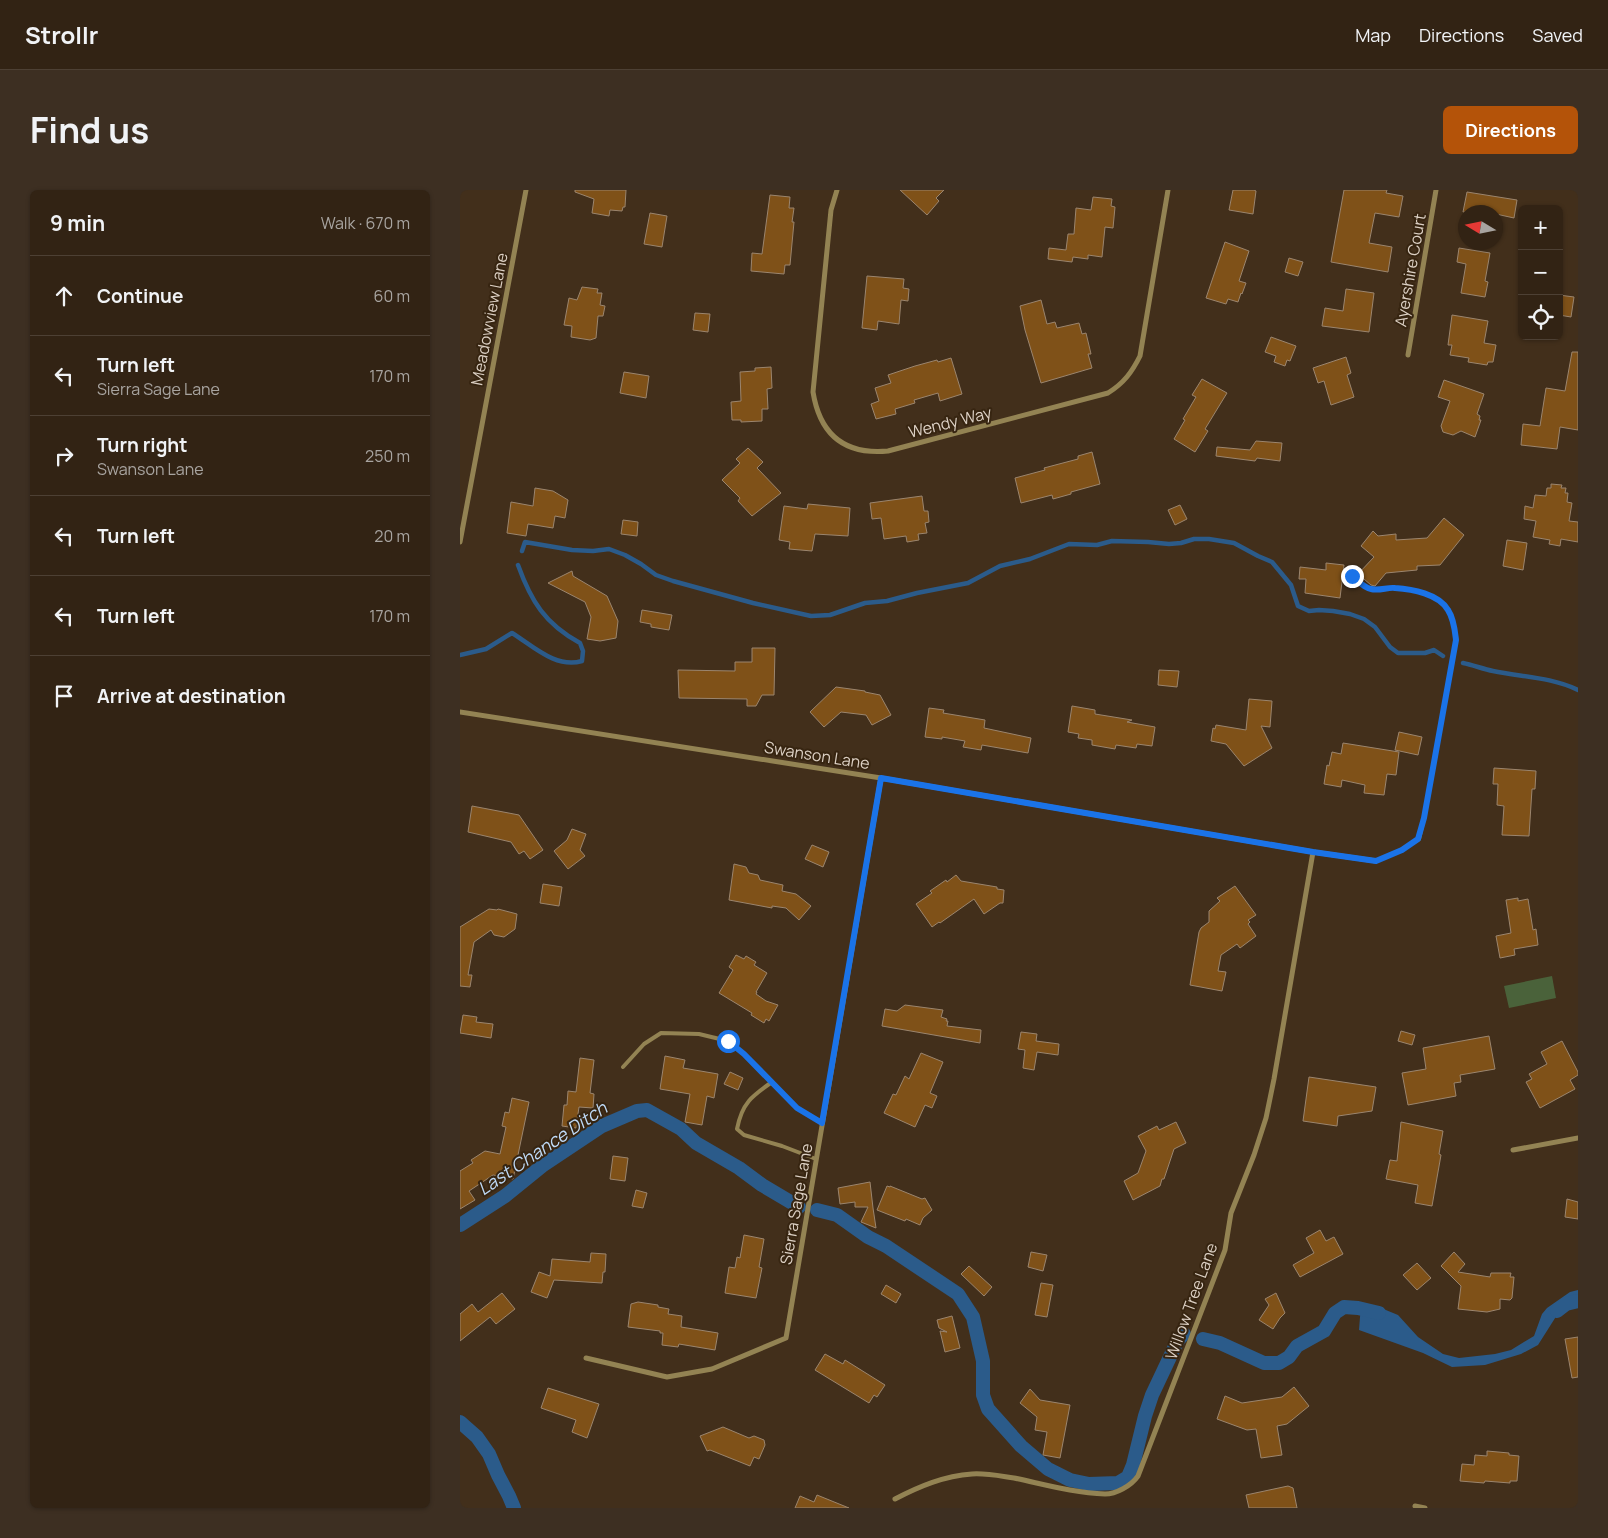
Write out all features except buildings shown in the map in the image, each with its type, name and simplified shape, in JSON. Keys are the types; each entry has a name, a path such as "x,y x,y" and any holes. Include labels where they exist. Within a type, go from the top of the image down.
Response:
{"street":[{"name":"Meadowview Lane","path":"460,542 526,190"},
{"name":"Wendy Way","path":"837,190 831,210 814,392 816,408 822,422 843,443 856,449 873,452 888,451 1108,393 1125,381 1140,356 1168,190"},
{"name":"Ayershire Court","path":"1408,355 1436,190"},
{"name":"Swanson Lane","path":"460,712 881,778 1313,852 1376,861"},
{"name":"Sierra Sage Lane","path":"586,1358 667,1377 712,1369 786,1338 881,778"},
{"name":"Willow Tree Lane","path":"895,1499 932,1481 946,1477 972,1474 991,1474 1078,1491 1106,1494 1118,1491 1134,1482 1225,1250 1231,1214 1266,1118 1313,852"},
{"path":"1513,1150 1578,1138"},
{"path":"1415,1506 1426,1508"}],"lane":[{"path":"1352,576 1363,585 1372,589 1394,588 1416,592 1438,600 1448,610 1454,624 1456,640 1424,818 1418,839 1402,850 1376,861"},
{"path":"623,1067 644,1044 661,1033 699,1034 728,1041 744,1054 797,1108 822,1123"},
{"path":"772,1082 750,1097 739,1117 737,1129 744,1135 782,1146 816,1159"}],"green space":[{"path":"1552,976 1556,998 1509,1008 1504,986"}],"water":[{"path":"1578,1290 1578,1298 1557,1315 1538,1345 1521,1354 1485,1365 1452,1367 1423,1353 1359,1330 1361,1304 1381,1308 1398,1315 1418,1337 1443,1354 1459,1358 1495,1354 1511,1350 1534,1336 1542,1314 1547,1308 1570,1292"}],"waterway":[{"path":"522,551 525,542 572,550 593,551 609,549 625,555 656,575 673,581 753,603 811,616 830,615 865,603 887,601 968,583 1000,566 1030,559 1069,544 1097,545 1112,541 1169,544 1194,539 1209,539 1234,543 1272,562 1291,585 1298,606 1309,611 1333,611 1364,619 1375,627 1390,647 1398,653 1425,653 1434,650 1443,656"},
{"path":"460,655 486,649 512,633 554,659 572,663 582,661 583,651 580,643 557,628 548,619 528,590 518,565"},
{"path":"1463,663 1493,671 1557,682 1578,690"},
{"name":"Last Chance Ditch","path":"460,1225 505,1196 542,1166 602,1126 637,1111 647,1110 681,1129 696,1143 799,1207"},
{"name":"Last Chance Ditch","path":"817,1210 837,1215 958,1294 973,1317 983,1361 983,1395 988,1409 1021,1446 1048,1469 1070,1480 1089,1484 1118,1483 1128,1477 1152,1395 1178,1340 1184,1334"},
{"name":"Last Chance Ditch","path":"1557,1311 1566,1304 1578,1301"},
{"name":"Last Chance Ditch","path":"1203,1339 1220,1343 1264,1363 1279,1363 1289,1357 1297,1346 1324,1331 1335,1313 1344,1307 1379,1313"},
{"name":"Last Chance Ditch","path":"460,1422 477,1437 489,1454 514,1508"}],"route":[{"path":"728,1041 744,1054 797,1108 822,1123 881,778 1313,852 1376,861 1402,850 1418,839 1424,818 1456,640 1454,624 1448,610 1438,600 1416,592 1394,588 1372,589 1363,585 1352,576"}]}
